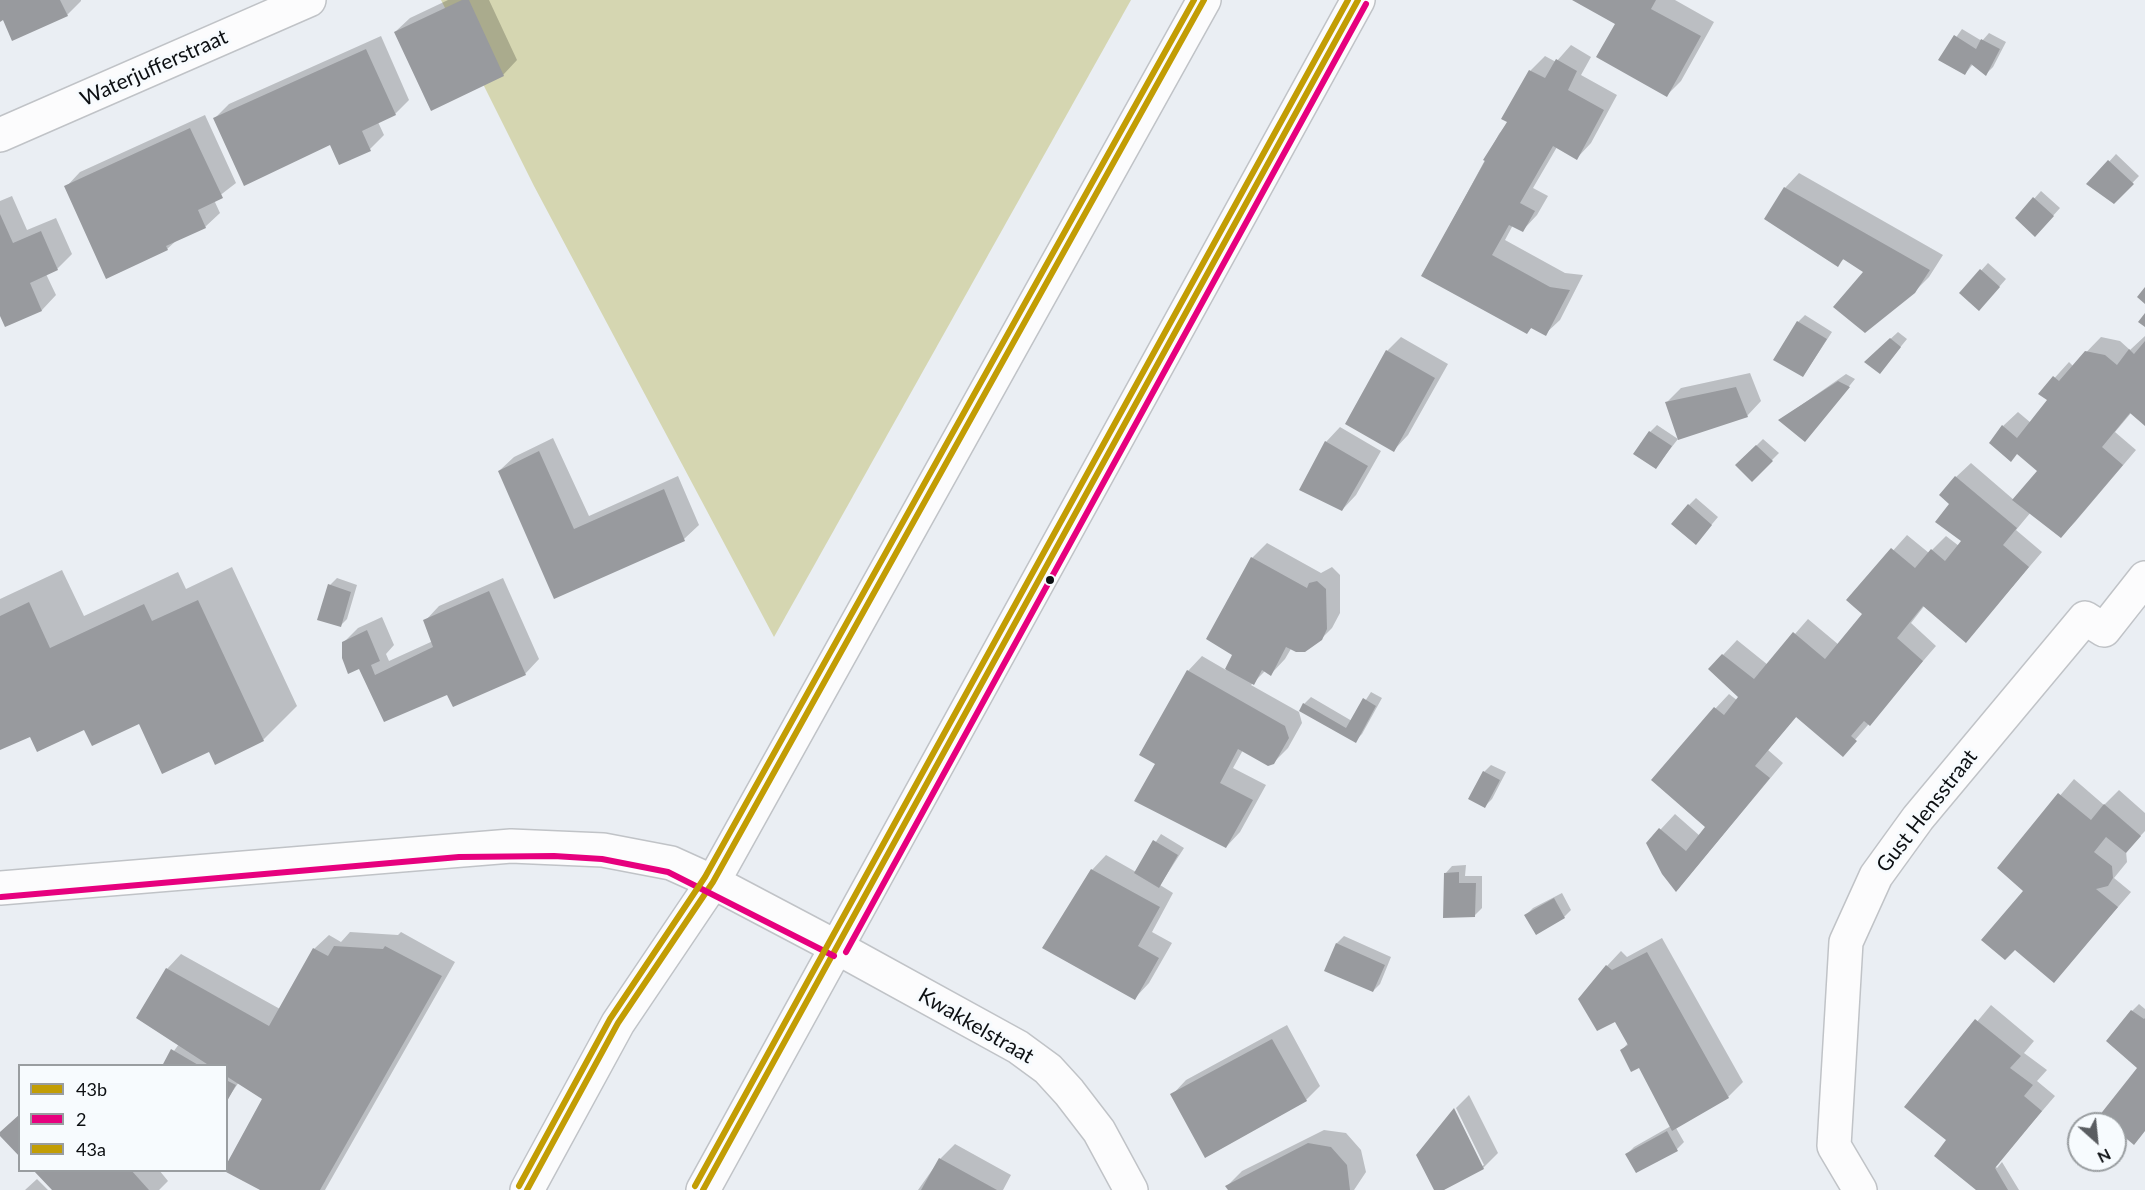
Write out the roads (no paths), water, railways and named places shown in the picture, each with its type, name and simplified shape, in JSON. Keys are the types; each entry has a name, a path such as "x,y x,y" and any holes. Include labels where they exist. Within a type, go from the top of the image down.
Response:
{"main road":[{"name":"Waterjufferstraat","path":"0,135 309,0"},
{"path":"527,1190 618,1023 712,882 1204,0"},
{"path":"703,1190 1358,0"},
{"name":"Gust Hensstraat","path":"1860,1190 1834,1146 1846,942 1876,876 1918,818 2085,618 2104,630 2145,578"},
{"name":"Kwakkelstraat","path":"0,888 511,846 627,854 671,863 838,948 1018,1047 1048,1069 1069,1092 1099,1131 1131,1190"}]}
